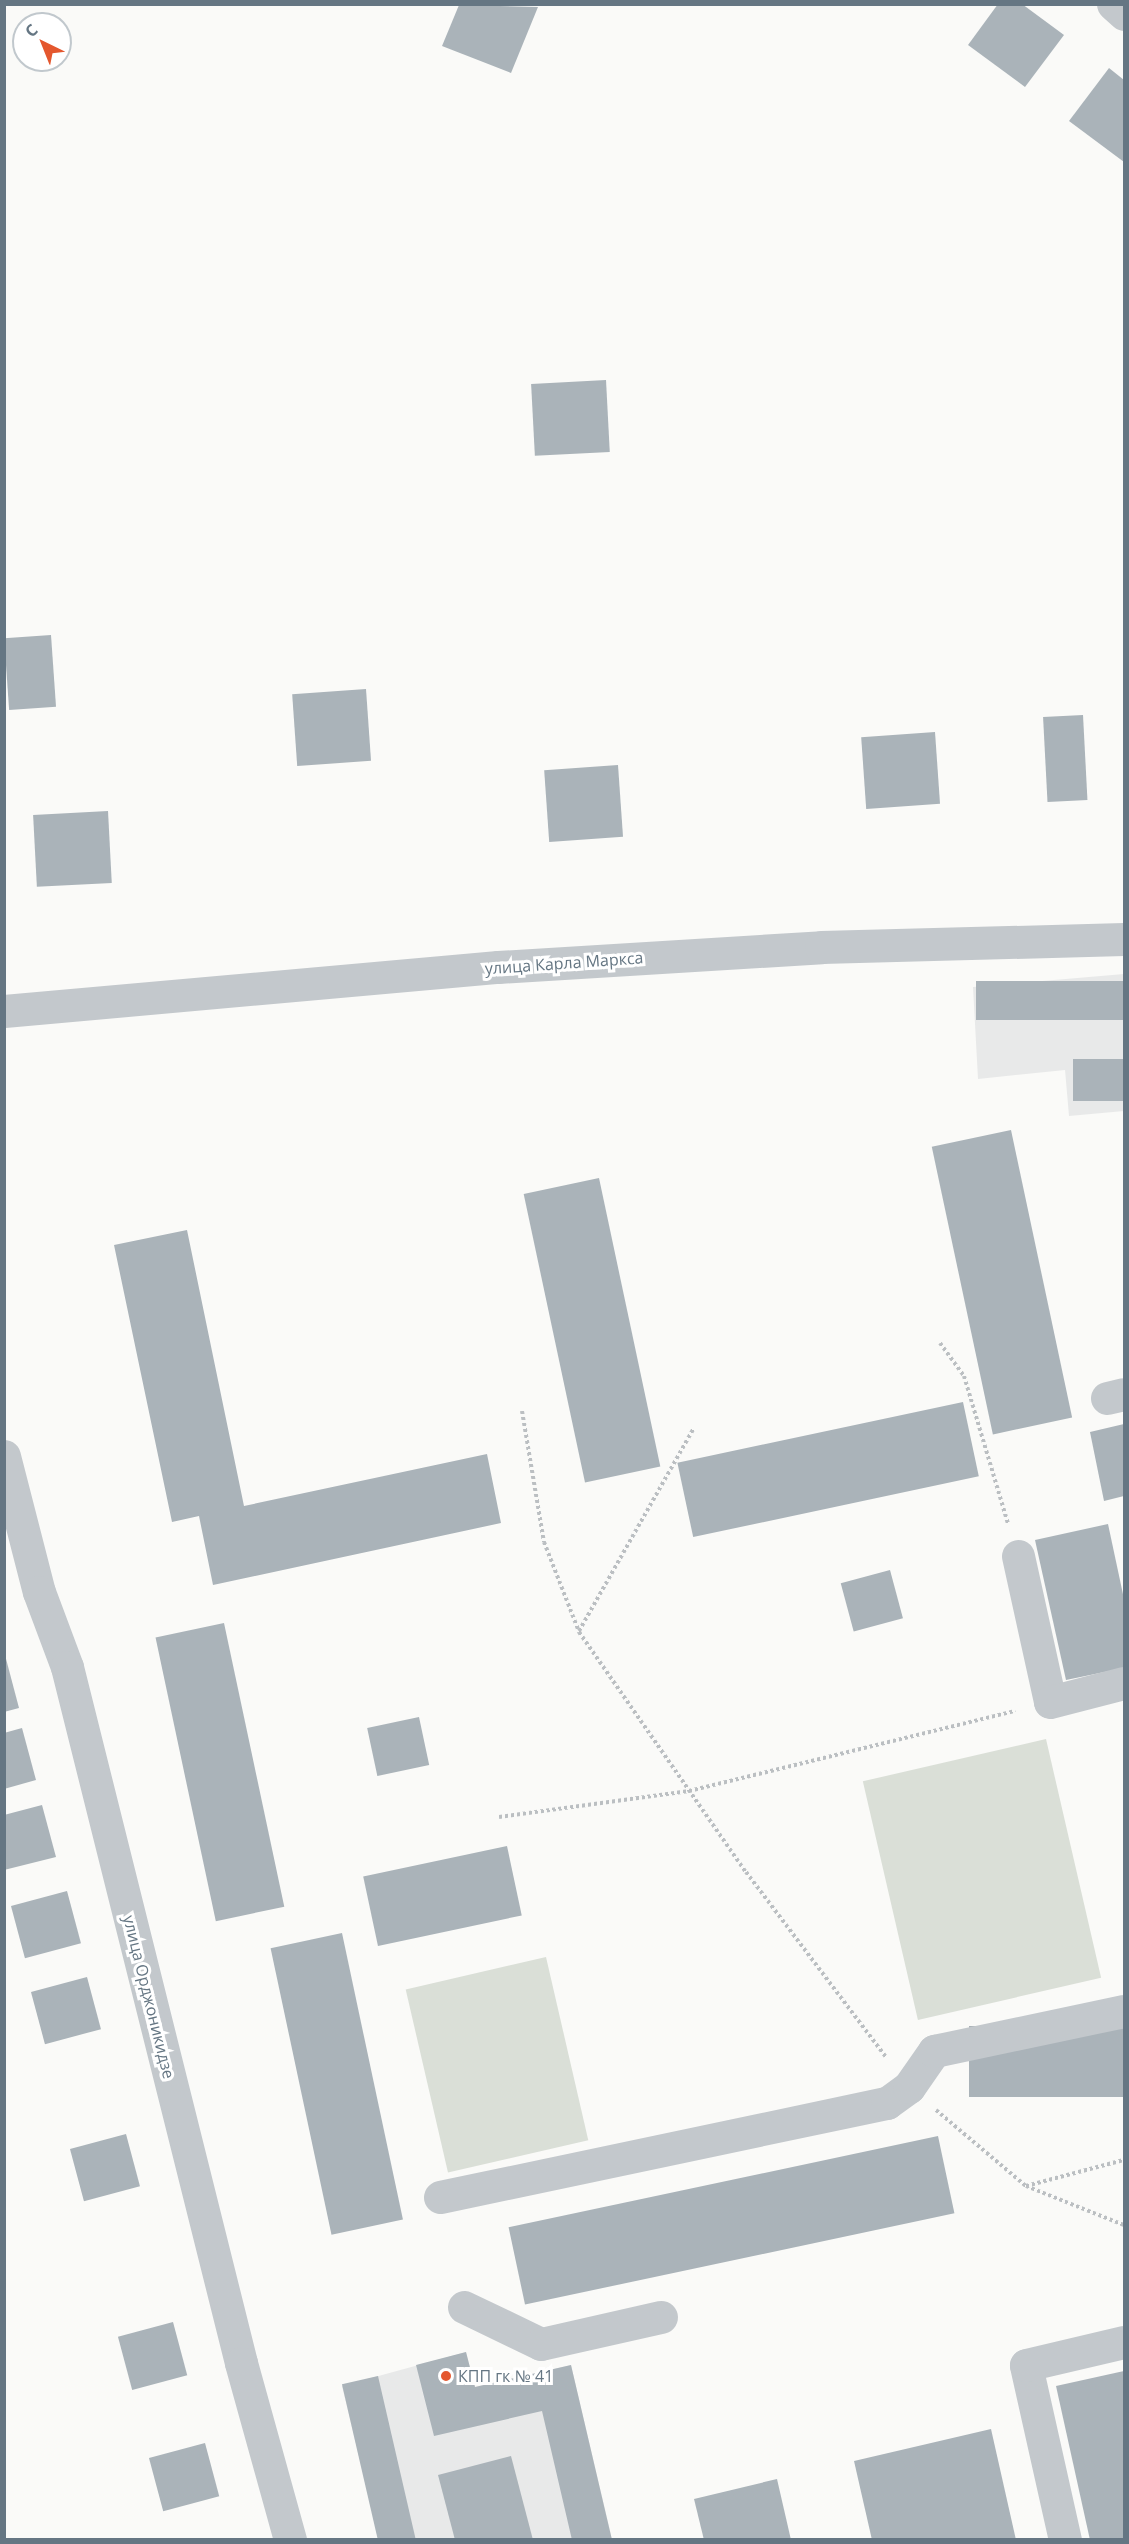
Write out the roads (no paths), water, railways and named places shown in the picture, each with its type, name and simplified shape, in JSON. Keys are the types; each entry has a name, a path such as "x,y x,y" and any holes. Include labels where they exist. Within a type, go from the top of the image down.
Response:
{"street":[{"path":"1113,4 1125,14"},
{"name":"улица Карла Маркса","path":"4,1011 521,966 821,947 1125,939"},
{"name":"улица Орджоникидзе","path":"4,1456 39,1592 66,1667 241,2363 290,2540"},
{"path":"1018,1556 1050,1702 1125,1683"},
{"path":"440,2197 887,2103 909,2087 934,2051 1125,2011"},
{"path":"464,2307 541,2344 661,2317"},
{"path":"1065,2540 1026,2365 1125,2342"}],"place":[{"name":"КПП гк № 41","path":"446,2376"}]}
